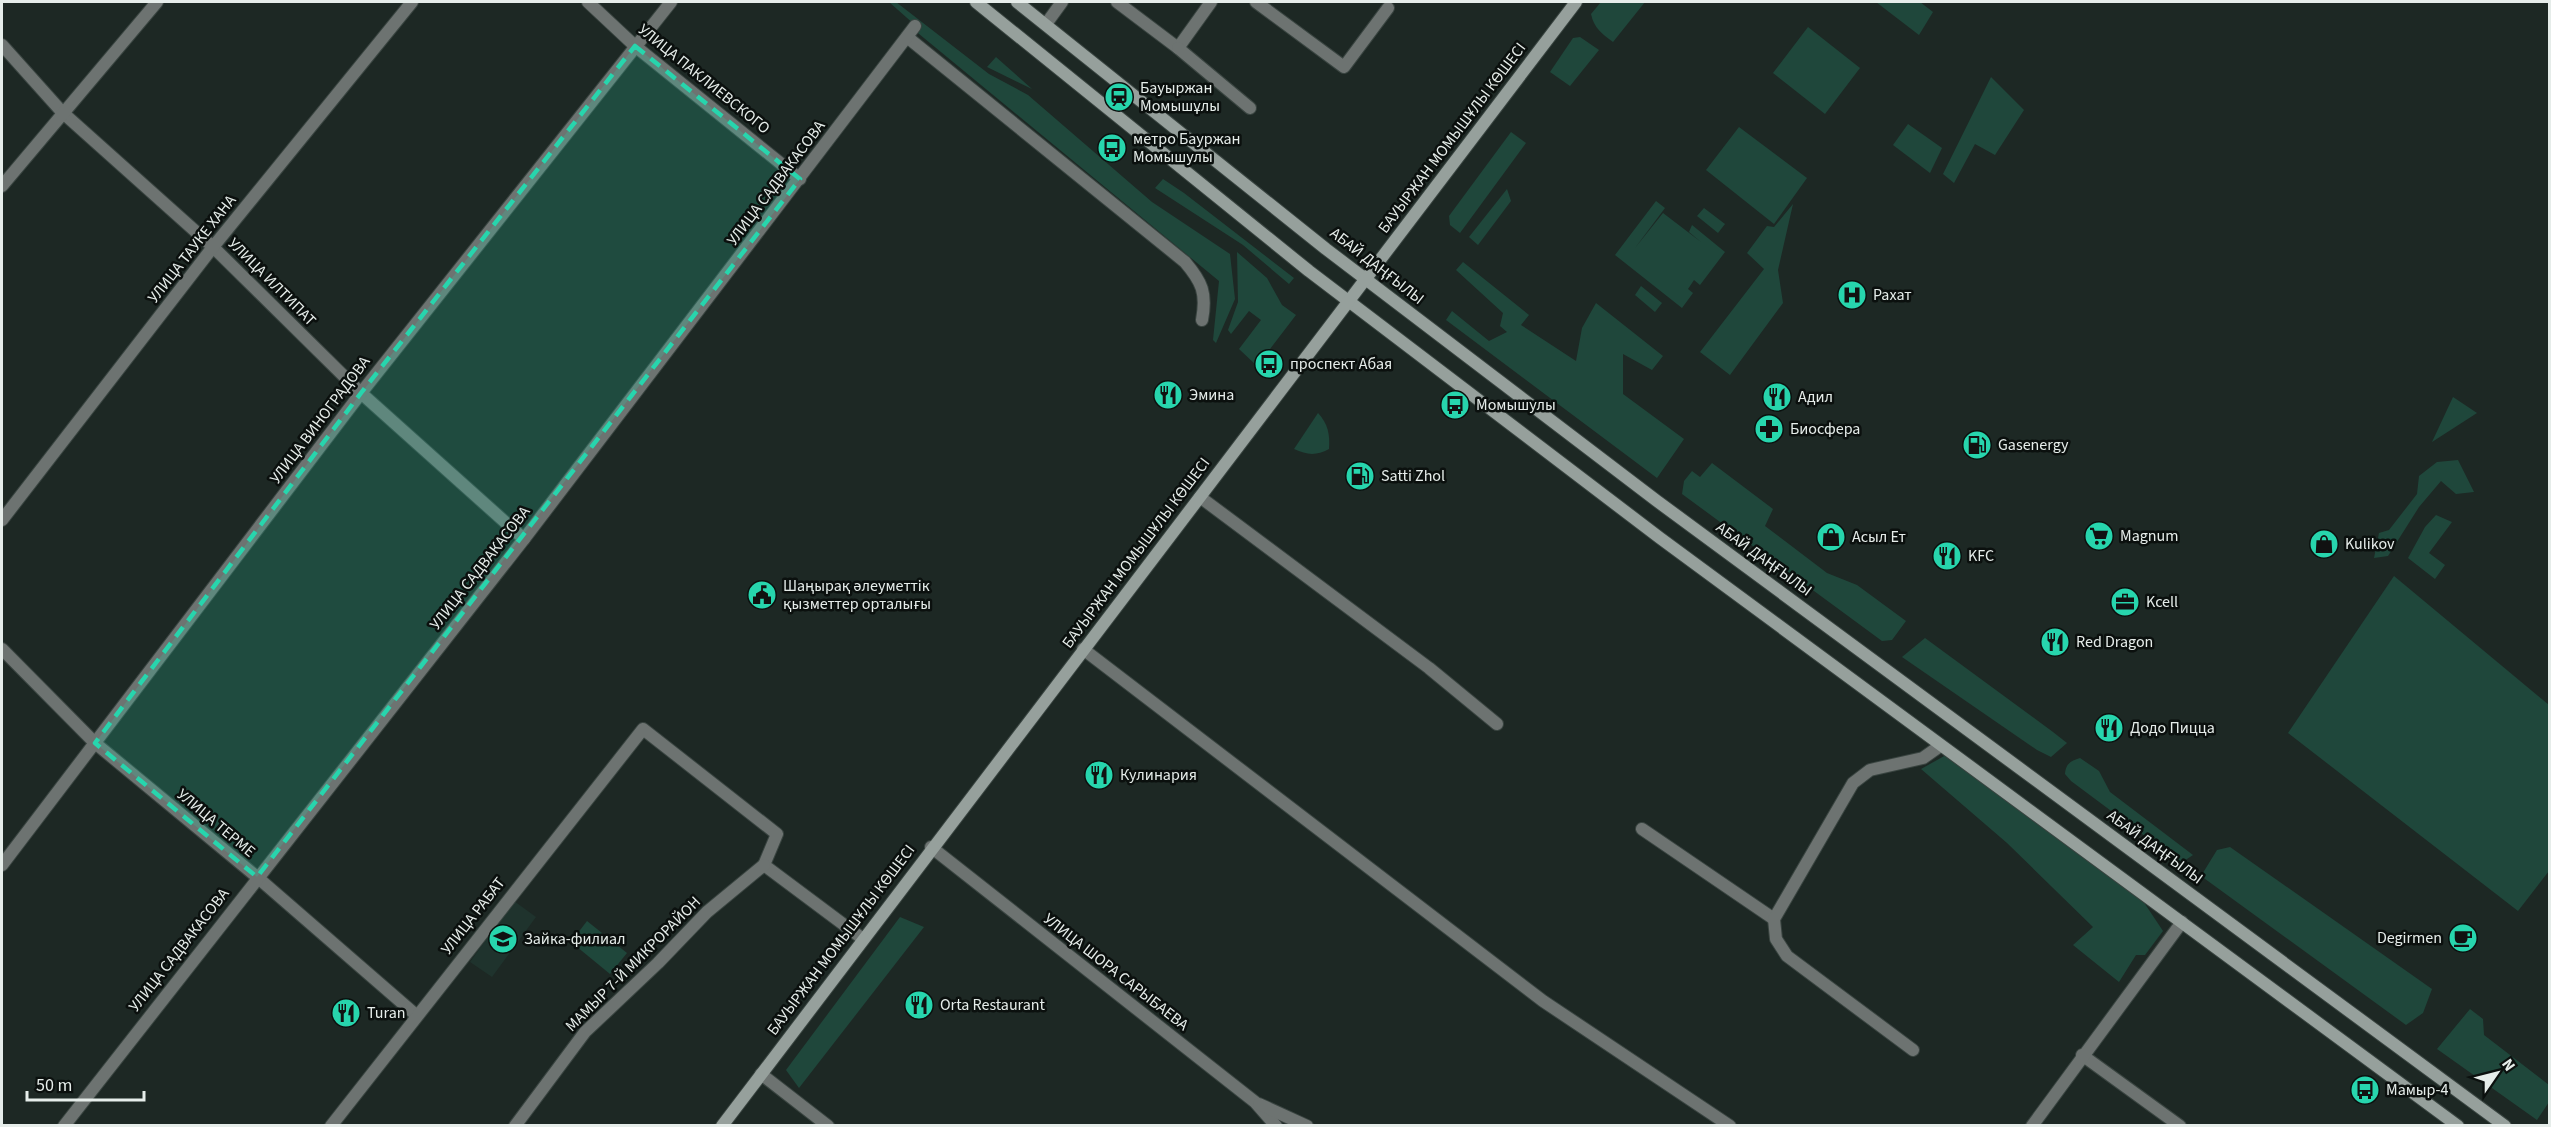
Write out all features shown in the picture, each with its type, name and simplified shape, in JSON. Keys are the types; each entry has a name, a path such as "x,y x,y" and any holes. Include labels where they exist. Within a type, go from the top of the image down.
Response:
{"main road":[{"path":"976,2 1349,301 1660,538 2458,1125"},
{"name":"АБАЙ ДАҢҒЫЛЫ","path":"1017,2 1366,279 1676,515 2505,1125"},
{"name":"БАУЫРЖАН МОМЫШҰЛЫ КӨШЕСІ","path":"722,1125 931,847 1576,2"}],"street":[{"path":"2,186 157,2"},
{"name":"УЛИЦА ТАУКЕ ХАНА","path":"2,520 213,248 412,2"},
{"name":"УЛИЦА ПАКЛИЕВСКОГО","path":"588,2 635,46 800,179"},
{"name":"УЛИЦА ВИНОГРАДОВА","path":"2,865 361,393 671,2"},
{"path":"1046,24 1062,2"},
{"path":"1117,2 1178,48 1250,108"},
{"path":"1178,48 1211,2"},
{"path":"1256,2 1344,67 1388,8"},
{"name":"УЛИЦА САДВАКАСОВА","path":"64,1125 524,539 915,26"},
{"path":"907,37 1185,262 1196,275 1202,289 1205,302 1202,320"},
{"name":"УЛИЦА ИЛТИПАТ","path":"2,45 62,112 213,248 361,393 524,539"},
{"path":"1200,497 1429,668 1497,724"},
{"path":"1083,649 1543,1001 1730,1125"},
{"name":"УЛИЦА ТЕРМЕ","path":"2,650 95,743 416,1015"},
{"name":"УЛИЦА РАБАТ","path":"331,1125 643,729 777,834 764,865"},
{"path":"1912,1050 1787,956 1776,939 1774,919 1853,783 1870,770 1923,758 1940,746"},
{"path":"1642,829 1774,919"},
{"name":"УЛИЦА ШОРА САРЫБАЕВА","path":"931,847 1255,1102 1276,1125"},
{"path":"764,865 863,939"},
{"name":"МАМЫР 7-Й МИКРОРАЙОН","path":"515,1125 585,1032 658,963 707,912 764,865"},
{"path":"2032,1125 2182,922"},
{"path":"2082,1055 2180,1125"},
{"path":"761,1074 828,1125"},
{"path":"1255,1102 1307,1125"}],"highlighted area":[{"path":"635,46 800,179 257,877 95,743 361,393"}],"shaded area":[{"name":"Зайка-филиал","path":"514,901 536,917 492,977 470,962"}],"green space":[{"path":"889,2 896,2 989,74 1028,95 1152,202 1230,254 1235,299 1216,343 1213,340 1219,281 913,29 915,25"},
{"path":"1601,2 1645,2 1613,42 1599,30 1592,19 1591,14"},
{"path":"1876,2 1920,2 1933,12 1919,35"},
{"path":"1808,27 1860,68 1825,114 1773,73"},
{"path":"1580,37 1599,50 1570,86 1550,72 1573,38"},
{"path":"996,57 1032,89 987,67"},
{"path":"1991,77 2024,110 1995,155 1975,144 1954,183 1943,174"},
{"path":"1908,124 1942,148 1930,173 1893,145"},
{"path":"1739,127 1807,178 1774,224 1706,170"},
{"path":"1511,132 1526,143 1460,233 1450,225 1449,216"},
{"path":"1163,179 1294,278 1289,284 1243,245 1155,188"},
{"path":"1507,189 1511,201 1478,245 1469,237"},
{"path":"1656,201 1665,208 1635,248 1663,213 1701,242 1689,232 1692,225 1725,252 1700,285 1694,280 1688,289 1693,293 1682,308 1615,255"},
{"path":"1793,204 1778,270 1783,303 1730,375 1700,352 1764,269 1747,253 1767,226 1774,227"},
{"path":"1704,208 1725,224 1718,233 1697,216"},
{"path":"1237,252 1267,278 1282,305 1296,315 1257,366 1239,349 1261,320 1249,311 1231,334 1228,330 1238,302"},
{"path":"1463,262 1529,315 1521,325 1576,361 1582,328 1596,303 1663,356 1652,370 1623,354 1623,394 1684,439 1657,478 1446,320 1452,311 1489,341 1507,332 1500,326 1503,313 1456,270"},
{"path":"1641,286 1662,303 1655,312 1635,295"},
{"path":"2453,397 2477,413 2432,442"},
{"path":"1318,413 1328,430 1329,449 1312,454 1294,449"},
{"path":"2458,460 2474,492 2456,494 2441,481 2419,507 2388,556 2374,558 2379,533 2389,530 2417,494 2419,476 2437,462"},
{"path":"1712,463 1773,509 1765,526 1827,573 1857,585 1906,621 1892,640 1882,641 1682,494 1684,481 1692,471 1700,477"},
{"path":"2436,515 2452,522 2429,553 2445,565 2435,579 2408,558 2425,527"},
{"path":"2394,576 2549,705 2549,871 2518,911 2288,733"},
{"path":"1925,638 2067,743 2051,757 2037,750 1902,657"},
{"path":"1946,755 2141,898 2163,931 2145,955 2136,955 2119,982 2073,945 2093,927 2007,843 1921,769"},
{"path":"2080,758 2099,771 2110,792 2193,855 2181,863 2071,781 2065,774 2066,767 2072,761"},
{"path":"2230,847 2432,989 2423,1013 2406,1025 2201,876 2217,850"},
{"path":"900,917 924,927 799,1088 786,1070"},
{"path":"587,921 627,953 610,974 571,942"},
{"path":"2470,1009 2483,1019 2484,1035 2549,1085 2549,1102 2537,1120 2437,1049"}],"place":[{"name":"Бауыржан Момышұлы","path":"1119,97"},
{"name":"метро Бауржан Момышулы","path":"1112,148"},
{"name":"Рахат","path":"1852,295"},
{"name":"проспект Абая","path":"1269,364"},
{"name":"Эмина","path":"1168,395"},
{"name":"Адил","path":"1777,397"},
{"name":"Момышулы","path":"1455,405"},
{"name":"Биосфера","path":"1769,429"},
{"name":"Gasenergy","path":"1977,445"},
{"name":"Satti Zhol","path":"1360,476"},
{"name":"Magnum","path":"2099,536"},
{"name":"Асыл Ет","path":"1831,537"},
{"name":"Kulikov","path":"2324,544"},
{"name":"KFC","path":"1947,556"},
{"name":"Шаңырақ әлеуметтік қызметтер орталығы","path":"762,595"},
{"name":"Kcell","path":"2125,602"},
{"name":"Red Dragon","path":"2055,642"},
{"name":"Додо Пицца","path":"2109,728"},
{"name":"Кулинария","path":"1099,775"},
{"name":"Degirmen","path":"2463,938"},
{"name":"Зайка-филиал","path":"503,939"},
{"name":"Orta Restaurant","path":"919,1005"},
{"name":"Turan","path":"346,1013"},
{"name":"Мамыр-4","path":"2365,1090"}]}
